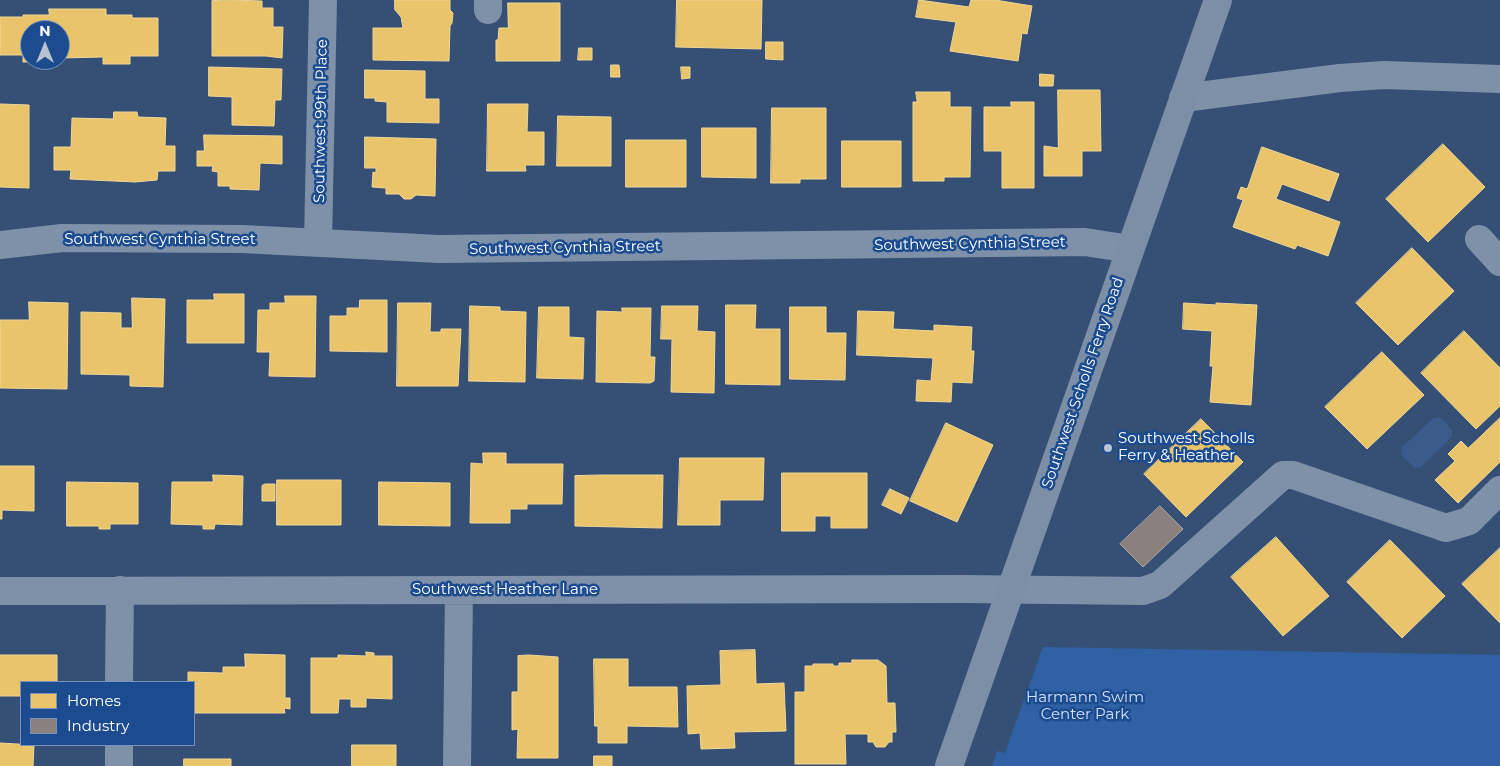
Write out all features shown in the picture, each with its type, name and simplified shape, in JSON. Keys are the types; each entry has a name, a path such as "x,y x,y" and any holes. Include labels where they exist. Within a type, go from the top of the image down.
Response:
{"main road":[{"name":"Southwest Scholls Ferry Road","path":"948,766 1218,0"}],"street":[{"name":"Southwest 99th Place","path":"318,242 323,0"},
{"path":"1184,98 1376,75 1500,79"},
{"name":"Southwest Cynthia Street","path":"0,245 62,238 242,239 439,249 1085,242 1130,249"},
{"path":"1479,239 1500,262"},
{"name":"Southwest Heather Lane","path":"0,591 1010,590 1142,592 1160,585 1283,475 1293,475 1446,528 1469,522 1500,490"},
{"path":"119,681 120,590"},
{"path":"457,766 459,590"},
{"path":"119,746 119,766"}],"green space":[{"name":"Harmann Swim Center Park","path":"1043,647 1500,655 1500,766 992,766 997,751 1005,753"}],"shaded area":[{"path":"1441,417 1452,430 1452,437 1421,467 1415,468 1401,455 1402,447 1434,418"}],"building: Homes":[{"path":"395,0 450,0 450,10 453,13 450,26 449,61 373,60 373,28 403,28 401,17 395,10"},
{"path":"677,0 762,0 761,49 676,47"},
{"path":"919,0 969,7 971,0 995,0 1032,6 1027,34 1022,33 1018,61 950,51 956,22 916,17"},
{"path":"212,1 262,1 262,8 273,8 273,27 283,27 282,58 266,56 212,56"},
{"path":"508,3 560,3 560,61 496,61 496,40 498,40 499,28 508,28"},
{"path":"49,9 106,9 106,15 158,18 158,56 130,56 130,64 103,64 103,57 70,58 70,20 20,20 20,55 0,55 0,17 49,15"},
{"path":"766,42 783,42 783,60 766,59"},
{"path":"579,48 592,48 592,60 578,60"},
{"path":"611,65 619,65 620,77 611,77"},
{"path":"209,67 282,69 281,100 275,100 274,126 232,125 232,97 209,96"},
{"path":"681,67 690,67 690,78 682,79"},
{"path":"365,70 425,71 425,99 439,99 439,123 387,122 387,102 375,101 375,98 365,98"},
{"path":"1040,74 1054,75 1053,86 1040,86"},
{"path":"1058,90 1100,90 1101,151 1082,151 1082,176 1044,176 1044,146 1058,148"},
{"path":"916,92 950,92 950,107 971,107 970,177 944,177 944,181 913,181 913,102 917,102"},
{"path":"1011,102 1034,102 1034,188 1002,188 1002,151 984,151 984,107 1011,107"},
{"path":"0,104 29,105 29,188 0,187"},
{"path":"488,104 528,104 527,132 544,132 544,165 525,165 526,171 487,171"},
{"path":"772,108 826,108 826,179 800,179 800,183 771,183"},
{"path":"114,112 137,112 138,117 166,118 165,146 175,146 175,171 158,171 157,180 135,182 70,179 71,170 54,170 54,147 71,147 72,118 113,119"},
{"path":"558,116 611,117 611,166 557,166"},
{"path":"702,128 756,128 756,178 702,177"},
{"path":"204,135 282,136 282,164 260,163 259,190 230,189 230,186 218,186 218,172 212,171 213,166 197,166 197,151 204,151"},
{"path":"365,137 436,139 435,196 416,195 411,199 404,199 399,194 386,194 386,188 372,187 373,172 376,173 376,168 365,168"},
{"path":"626,140 686,140 686,187 626,187"},
{"path":"842,141 901,141 901,187 842,187"},
{"path":"1443,144 1485,187 1428,242 1386,199"},
{"path":"1262,147 1339,174 1329,201 1282,184 1276,199 1340,222 1328,256 1297,245 1295,249 1233,227 1243,200 1237,198 1241,187 1247,189"},
{"path":"1412,248 1454,291 1398,345 1356,303"},
{"path":"214,294 244,294 244,343 187,343 187,300 214,300"},
{"path":"285,296 316,296 315,377 269,376 270,352 257,352 258,310 270,310 270,303 285,303"},
{"path":"132,298 165,299 163,387 130,386 130,375 81,374 81,312 121,313 121,328 132,328"},
{"path":"360,300 387,300 387,352 330,351 330,316 347,316 347,308 359,308"},
{"path":"29,302 68,303 67,389 0,388 0,320 29,320"},
{"path":"398,303 431,303 430,332 441,332 441,329 461,329 458,386 397,386"},
{"path":"1184,303 1257,305 1251,405 1210,402 1213,366 1210,366 1212,331 1183,329"},
{"path":"726,305 756,305 755,329 780,329 780,385 726,384"},
{"path":"470,306 500,307 500,311 526,312 525,382 469,381"},
{"path":"662,306 698,306 697,331 715,332 714,393 671,392 672,339 661,339"},
{"path":"539,307 569,307 569,337 584,338 583,379 537,378"},
{"path":"790,307 826,307 826,333 846,333 845,380 790,379"},
{"path":"622,308 651,308 650,357 655,357 654,381 650,383 596,382 597,311 622,312"},
{"path":"858,311 894,312 893,329 934,331 934,325 972,327 971,351 974,351 972,383 952,382 951,402 916,401 917,380 931,381 933,358 857,355"},
{"path":"1464,331 1500,368 1500,406 1476,429 1421,373"},
{"path":"1382,352 1424,395 1367,449 1325,407"},
{"path":"1500,418 1500,462 1458,503 1435,480 1455,461 1448,454 1461,441 1468,448"},
{"path":"1201,419 1243,462 1186,517 1144,474"},
{"path":"946,423 993,445 957,522 910,501"},
{"path":"483,453 506,453 506,464 563,464 562,504 527,504 527,509 510,509 510,523 470,523 471,463 483,464"},
{"path":"680,458 764,458 763,500 720,500 720,525 678,525"},
{"path":"0,466 34,466 34,511 2,510 2,519 0,519"},
{"path":"782,473 867,473 867,528 831,528 831,516 815,516 815,531 782,531"},
{"path":"213,475 243,476 242,525 215,524 214,529 203,529 203,525 171,524 172,482 213,482"},
{"path":"663,475 662,528 575,526 575,476"},
{"path":"277,480 341,480 341,525 277,525"},
{"path":"67,482 138,483 138,524 110,524 110,529 99,529 99,526 67,526"},
{"path":"379,482 450,483 450,526 379,525"},
{"path":"265,484 275,484 275,501 262,501 262,486"},
{"path":"890,489 909,498 901,514 882,505"},
{"path":"1276,537 1329,596 1283,636 1231,577"},
{"path":"1390,540 1445,596 1402,638 1347,582"},
{"path":"1500,548 1500,623 1462,584"},
{"path":"755,650 756,684 784,683 786,731 734,732 735,748 701,749 700,733 688,734 687,686 721,685 720,651"},
{"path":"366,652 374,653 374,656 392,656 392,699 366,698 366,707 351,707 351,699 339,699 338,713 311,713 311,658 338,658 338,655 366,656"},
{"path":"245,654 285,655 285,698 290,698 290,709 284,708 285,713 195,713 195,681 188,681 188,672 223,673 223,667 245,667"},
{"path":"0,655 57,655 57,681 20,681 20,696 0,696"},
{"path":"518,656 558,657 558,758 517,758 518,729 512,730 512,692 518,692"},
{"path":"594,659 628,659 628,687 677,687 678,727 627,726 627,743 598,743 598,726 595,726"},
{"path":"852,660 878,660 886,666 887,703 895,703 896,732 892,732 892,742 889,742 885,747 876,747 873,742 868,742 868,734 845,734 846,764 795,764 795,692 805,692 805,666 833,664 833,666 839,666 839,663 852,663"},
{"path":"0,743 34,746 33,766 0,766"},
{"path":"352,745 396,745 396,766 352,766"},
{"path":"594,756 612,756 612,766 594,766"},
{"path":"184,759 231,759 231,766 184,766"}],"building: Industry":[{"path":"1160,506 1183,529 1143,567 1120,544"}],"place":[{"name":"Southwest Scholls Ferry & Heather","path":"1108,448"}]}
